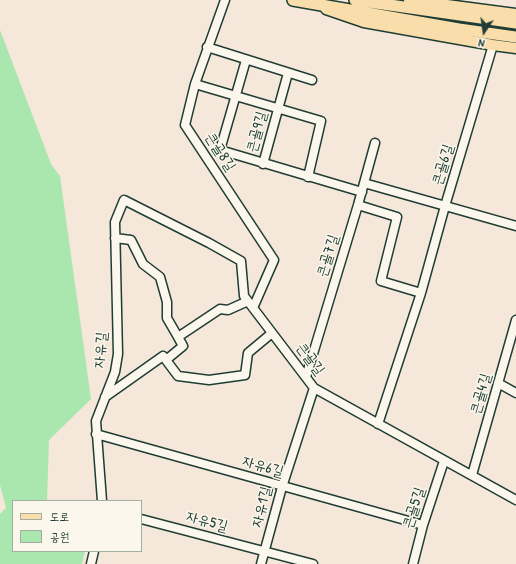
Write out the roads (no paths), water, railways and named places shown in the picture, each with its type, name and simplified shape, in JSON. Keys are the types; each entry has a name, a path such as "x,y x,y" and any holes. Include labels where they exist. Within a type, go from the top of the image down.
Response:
{"highway":[{"path":"293,0 459,29 516,37"},
{"path":"355,0 516,23"}],"main road":[{"path":"409,0 516,14"},
{"path":"306,2 364,22 516,48"}],"street":[{"name":"큰골8길","path":"225,0 195,84 185,125 274,260 251,304"},
{"name":"큰골6길","path":"378,424 421,293 445,206 493,45"},
{"path":"208,47 312,80"},
{"name":"큰골9길","path":"246,60 220,150 263,164 288,73"},
{"name":"큰골9길","path":"195,84 321,121 308,177"},
{"name":"큰골7길","path":"306,377 375,144"},
{"path":"263,164 362,192"},
{"path":"364,183 516,226"},
{"name":"큰골길","path":"124,200 209,243 240,261 244,296 314,388 444,462 472,475 516,500"},
{"name":"자유길","path":"102,500 96,420 115,372 118,354 115,222 124,200"},
{"path":"358,205 397,217 381,280 421,293"},
{"path":"115,238 131,240 143,264 160,277 167,302 167,318 182,346 166,360"},
{"path":"178,337 220,309 228,310 251,304"},
{"name":"큰골4길","path":"472,475 516,320"},
{"path":"105,397 163,356 178,376 209,380 245,375 248,353 272,333"},
{"path":"498,383 516,394"},
{"name":"자유1길","path":"261,564 266,551 282,487 314,388"},
{"name":"자유6길","path":"96,434 423,525"},
{"name":"큰골5길","path":"413,564 423,525 444,462"},
{"name":"자유5길","path":"142,519 312,564"},
{"path":"91,564 94,552"}]}
